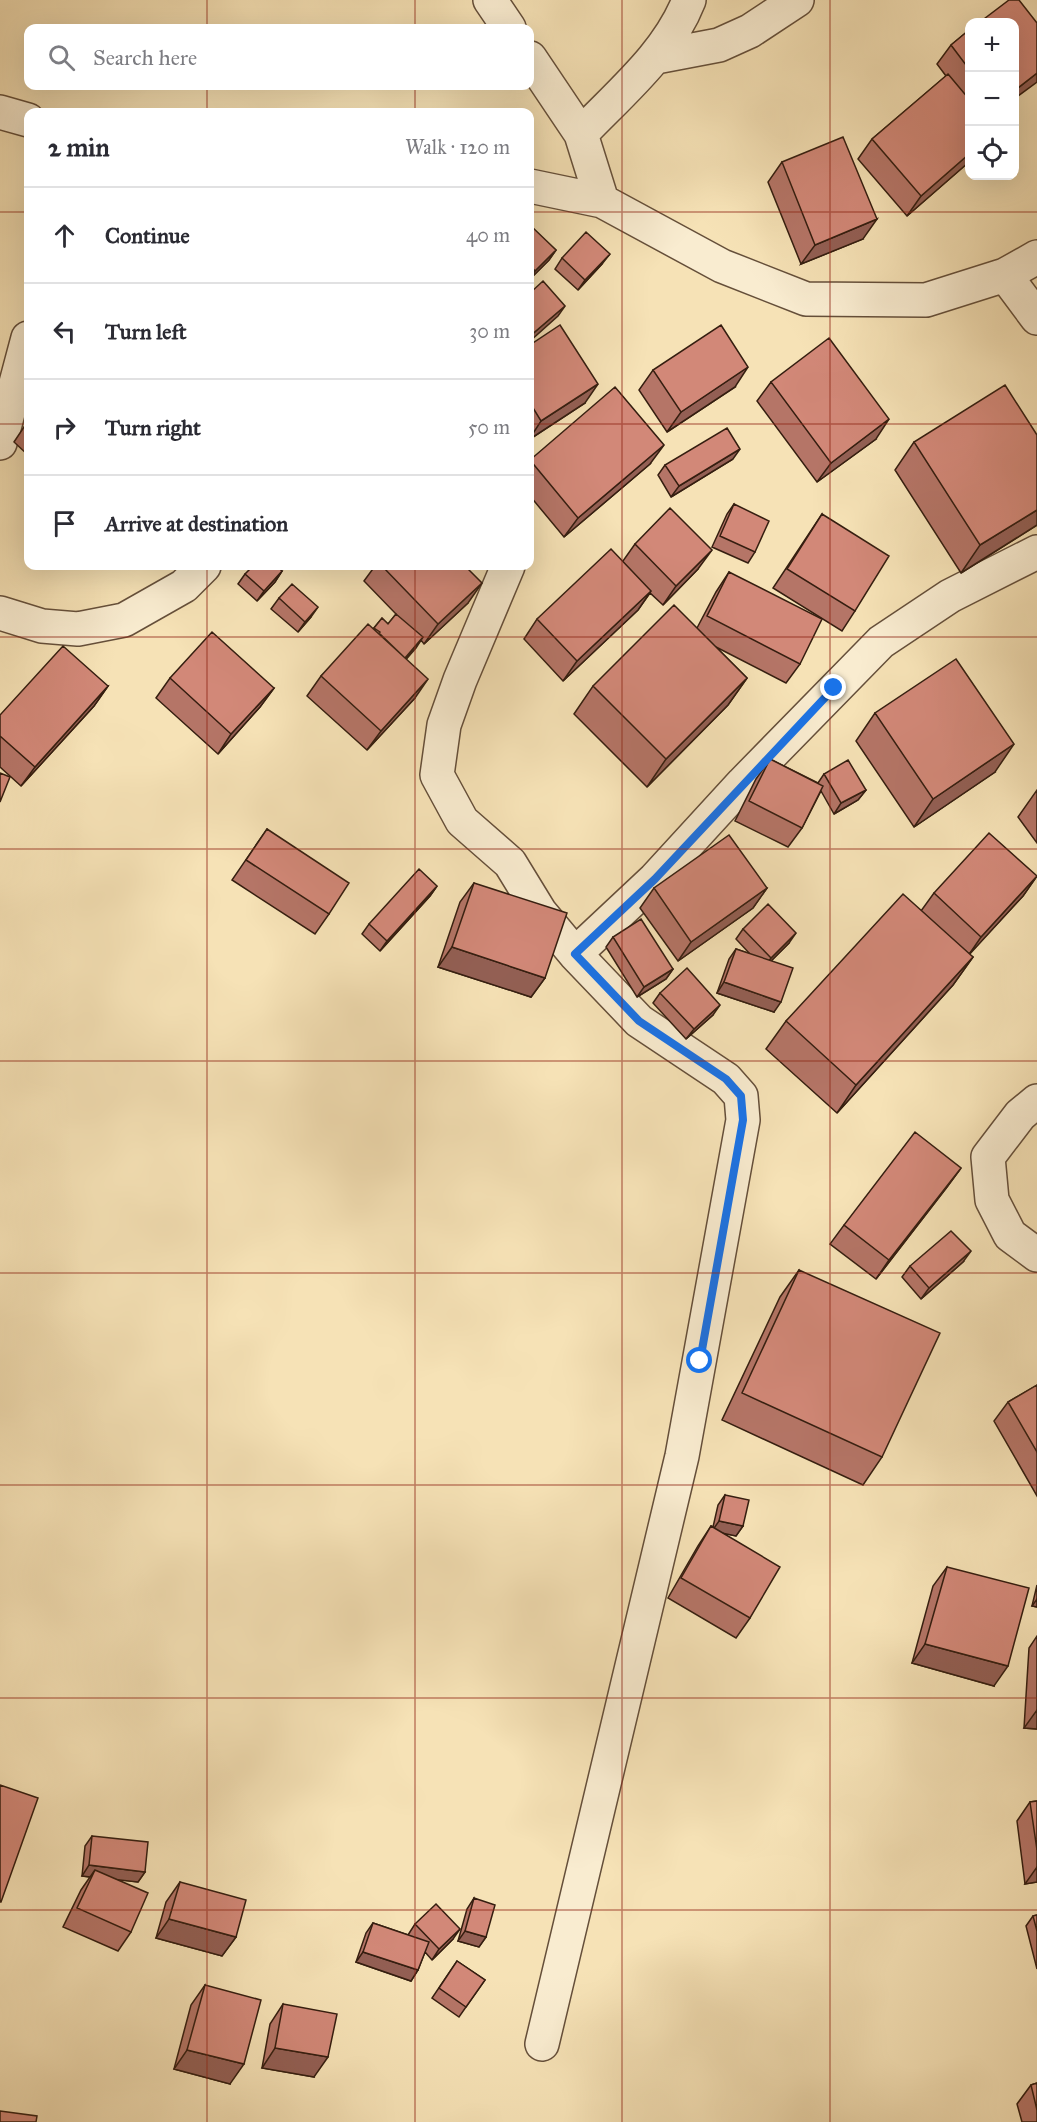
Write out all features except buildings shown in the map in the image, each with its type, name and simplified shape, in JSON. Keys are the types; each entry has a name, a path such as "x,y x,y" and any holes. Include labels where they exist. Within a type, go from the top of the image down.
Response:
{"street":[{"path":"490,0 506,24"},
{"path":"581,134 656,57 685,11 689,0"},
{"path":"656,57 719,45 750,31 797,0"},
{"path":"534,64 581,134 602,201"},
{"path":"0,112 24,119"},
{"path":"534,187 602,201 722,266 806,299 926,300 1005,275 1037,257"},
{"path":"1005,275 1037,318"},
{"path":"0,443 24,353"},
{"path":"575,954 655,879 751,775 881,642 951,596 1037,552"},
{"path":"0,613 42,626 78,629 124,620 184,586 200,570"},
{"path":"506,570 460,680 444,725 437,775 462,821 510,863 540,912 575,954 639,1021 726,1079 741,1096 743,1120 682,1456 542,2044"},
{"path":"1037,1101 1020,1115 988,1156 992,1200 1010,1235 1037,1254"}],"route":[{"path":"700,1361 743,1120 741,1096 726,1079 639,1021 575,954 655,879 834,688"}]}
